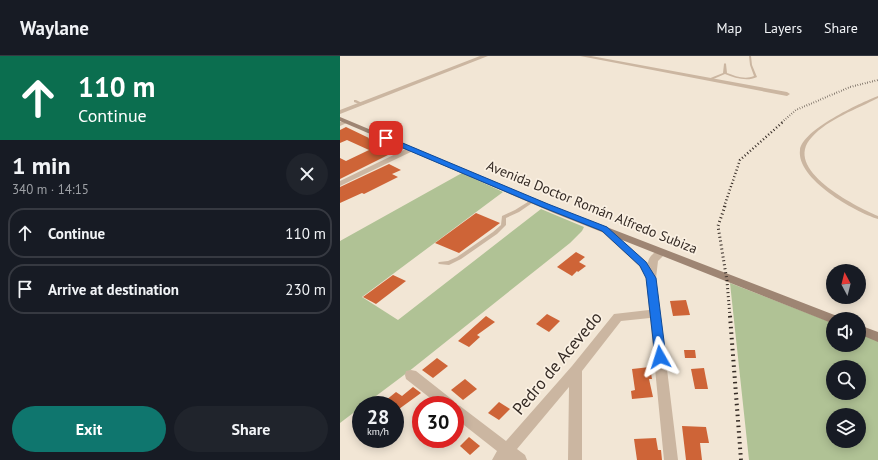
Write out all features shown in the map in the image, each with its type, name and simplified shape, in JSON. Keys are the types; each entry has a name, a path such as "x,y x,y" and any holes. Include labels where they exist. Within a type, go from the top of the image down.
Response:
{"main road":[{"name":"Avenida Doctor Román Alfredo Subiza","path":"342,121 414,149 560,212 826,316"},
{"path":"866,332 878,337"}],"street":[{"path":"340,112 485,56"},
{"path":"583,56 788,94"},
{"path":"340,184 414,149"},
{"path":"604,229 643,264 651,278"},
{"path":"662,252 653,260 651,278 671,460"},
{"name":"Pedro de Acevedo","path":"503,456 576,370 618,317 656,313"},
{"path":"575,460 576,370"},
{"path":"411,374 438,396"},
{"path":"464,419 503,456 520,460"}],"lane":[{"path":"710,79 726,73 736,77 753,78 756,76 750,65 750,56"},
{"path":"751,61 756,56"},
{"path":"725,64 726,73"},
{"path":"878,97 819,128 808,138 802,150 803,161 813,177 833,194 878,218"},
{"path":"355,101 362,104"},
{"path":"441,264 450,263 459,258 500,229 503,225 504,217 533,201"}],"green space":[{"path":"462,173 503,192 362,297 398,320 541,209 584,227 570,243 376,396 352,396 352,414 340,423 340,241"},
{"path":"730,283 826,320 826,352 866,352 866,336 878,341 878,460 749,460"}],"building":[{"path":"346,127 398,150 340,179 340,158 346,161 369,150 347,140 340,143 340,130"},
{"path":"389,164 401,170 392,174 398,177 364,194 362,193 340,203 340,187"},
{"path":"476,213 500,223 459,253 435,243"},
{"path":"576,252 585,257 579,262 586,266 572,276 557,267"},
{"path":"393,275 406,281 376,304 363,297"},
{"path":"686,300 690,315 673,316 670,301"},
{"path":"547,314 560,321 549,332 536,324"},
{"path":"486,316 495,322 477,335 480,337 469,347 458,341"},
{"path":"684,350 695,350 696,358 685,358"},
{"path":"437,358 448,366 433,378 422,370"},
{"path":"650,367 652,379 649,379 653,397 632,399 631,391 635,390 632,369"},
{"path":"704,368 708,389 695,389 691,369"},
{"path":"465,379 477,389 464,399 464,396 458,396 451,390"},
{"path":"413,387 421,393 417,396 412,396 412,400 404,405 404,396 402,396"},
{"path":"396,392 402,396 391,396"},
{"path":"499,402 510,409 499,420 488,413"},
{"path":"682,426 706,427 709,443 700,443 702,460 686,460"},
{"path":"469,437 480,446 470,455 462,448 464,448 464,442"},
{"path":"656,438 658,450 661,450 662,460 637,460 634,439"}],"railway":[{"path":"782,122 796,110 850,87 878,80"},
{"path":"724,207 740,160 784,121"},
{"path":"725,206 718,226 727,281 730,317"},
{"path":"730,316 741,460"}],"route":[{"path":"386,138 545,206 604,229 643,264 651,278 660,357"}]}
